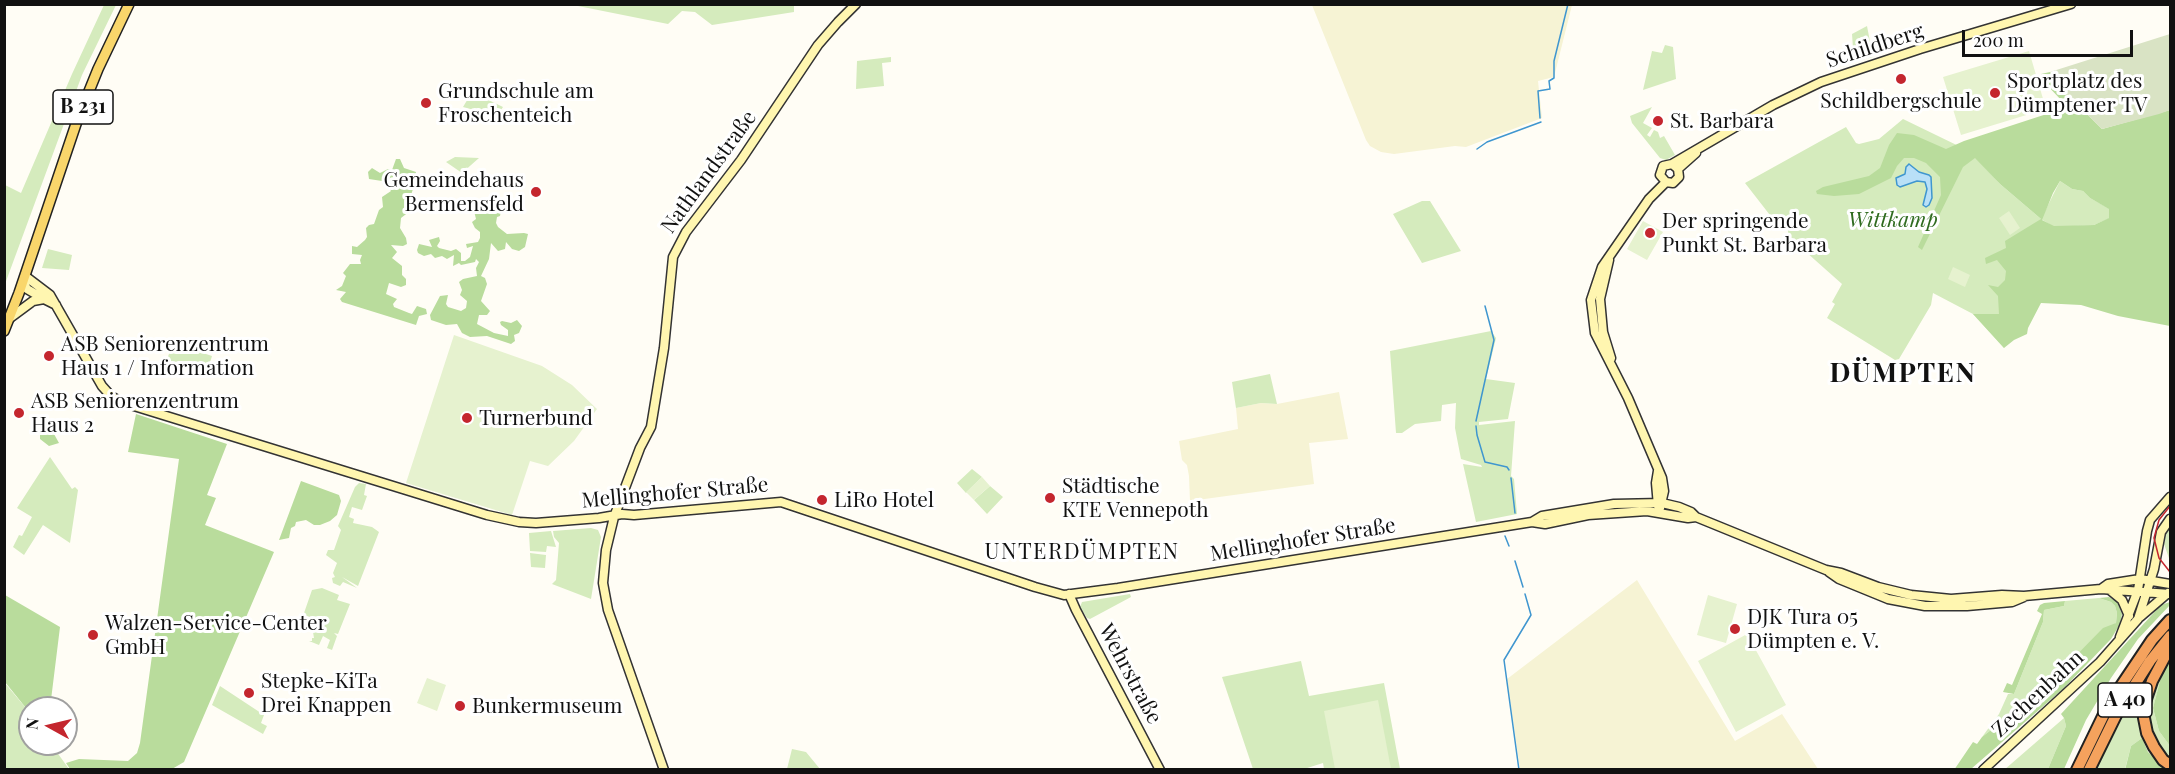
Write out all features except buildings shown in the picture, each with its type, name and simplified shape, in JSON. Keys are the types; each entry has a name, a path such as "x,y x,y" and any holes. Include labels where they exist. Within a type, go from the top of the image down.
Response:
{"highway":[{"name":"A 40","path":"2078,770 2109,704 2152,640 2170,620"},
{"name":"A 40","path":"2090,770 2118,711 2150,661 2170,636"},
{"path":"2170,647 2152,681 2145,702 2144,718 2147,733 2154,747 2163,760 2170,765"}],"main road":[{"name":"B 231","path":"4,331 81,112 129,4"},
{"name":"Schildberg","path":"1675,166 1756,114 1821,82 1920,49 2072,4"},
{"name":"Nathlandstraße","path":"664,770 604,600 603,569 614,517 638,451 651,427 664,348 670,270 675,251 686,232 761,132 818,45 853,7"},
{"path":"1663,166 1675,166 1680,173 1677,181 1673,183 1663,180 1660,172 1663,166"},
{"path":"1615,370 1602,349 1592,323 1593,288 1602,267 1663,180"},
{"path":"1610,256 1600,299 1601,323 1615,370 1662,478 1659,512"},
{"path":"25,276 24,283 27,289 57,306"},
{"name":"Mellinghofer Straße","path":"25,276 48,292 102,386 111,396 121,402 503,519 530,524 614,517 622,514 634,515 782,502 1056,594 1070,594 1532,522 1545,524 1615,512 1659,512 1688,518 1696,517"},
{"path":"10,318 29,303 44,299"},
{"name":"Zechenbahn","path":"2117,643 2138,590 2146,531 2150,520 2170,496"},
{"name":"Mellinghofer Straße","path":"1532,522 1542,516 1628,502 1660,503 1679,507 1696,517 1826,570 1839,579 1875,594 1924,606 1967,606 2012,602 2024,596 2101,589 2111,591 2170,590"},
{"name":"Zechenbahn","path":"1983,770 2058,701 2138,619 2148,591 2162,532 2170,519"},
{"name":"Mellinghofer Straße","path":"2101,589 2108,584 2140,579 2151,580 2170,590"},
{"path":"2138,619 2170,590"},
{"path":"2111,591 2122,600 2128,616"},
{"name":"Wehrstraße","path":"1070,594 1076,610 1160,770"}],"shaded area":[{"path":"1312,5 1572,5 1554,77 1538,81 1542,118 1466,147 1455,146 1394,154 1381,152 1370,146 1366,140"},
{"path":"1339,392 1348,439 1309,443 1314,484 1190,501 1187,465 1182,460 1179,441 1238,429 1236,408 1261,403 1277,404"},
{"path":"1637,580 1735,741 1782,714 1818,769 1520,769 1507,679"}],"green space":[{"path":"794,4 794,12 712,25 695,12 682,11 668,24 573,5"},
{"path":"104,5 116,5 82,75 5,284 5,185 21,193"},
{"path":"1867,26 1873,57 1854,62 1852,34"},
{"path":"2170,34 2170,110 2159,114 2102,129 2054,81 2050,72"},
{"path":"1665,45 1673,47 1676,79 1643,90 1652,51 1662,53"},
{"name":"Sportplatz des Dümptener TV","path":"2029,51 2046,109 1961,135 1943,77"},
{"path":"891,57 891,62 882,63 884,86 856,89 857,61"},
{"path":"2050,72 2054,81 2102,129 2170,110 2170,326 2118,316 2081,305 2041,303 2027,334 2004,348 1973,314 1999,314 1998,296 1988,285 1998,287 2005,280 2006,271 1997,260 1986,264 1985,258 2006,248 2005,241 2041,219 2000,184 1975,158 1963,167 1922,250 1918,247 1941,195 1940,177 1926,163 1914,158 1904,158 1891,178 1859,194 1834,196 1817,194 1816,191 1823,187 1869,176 1880,168 1889,145 1897,133 1914,135 1946,149 2062,109 2063,102 2044,82 2041,74","holes":["2060,181 2072,189 2083,191 2109,209 2109,218 2094,225 2054,226 2042,220"]},
{"path":"472,92 503,107 497,116 463,107"},
{"path":"1652,107 1643,123 1652,128 1647,135 1650,137 1654,130 1658,132 1660,138 1664,136 1675,155 1666,160 1660,158 1632,123 1630,116"},
{"name":"Wittkamp","path":"1903,119 1971,152 2000,184 2041,219 2004,348 1973,314 1933,293 1931,305 1899,359 1895,360 1827,318 1835,304 1832,302 1842,284 1788,236 1788,229 1779,220 1773,219 1745,183 1846,127 1859,144 1879,139"},
{"path":"455,157 479,158 462,173 446,162"},
{"path":"396,159 400,159 404,168 416,172 415,178 423,176 424,178 414,186 408,204 410,211 401,218 400,228 407,244 391,245 397,252 392,258 402,266 402,275 406,279 406,285 401,287 389,283 386,294 397,299 393,304 394,307 409,313 412,314 417,306 426,309 427,314 419,316 416,325 342,302 340,299 346,292 336,290 342,286 346,276 343,273 350,264 361,264 362,255 352,254 352,246 357,247 365,240 366,228 374,224 379,210 383,207 382,197 391,191 383,185 382,181 369,179 368,172 372,168 380,173 388,169 392,170"},
{"path":"2060,181 2072,189 2083,191 2090,198 2110,209 2110,218 2094,225 2054,227 2041,219"},
{"path":"1422,201 1430,201 1461,251 1422,263 1393,214"},
{"path":"491,205 501,210 500,216 497,217 498,227 507,234 528,234 525,247 519,251 512,249 506,242 505,249 498,251 491,243 489,259 481,276 485,278 487,284 481,301 490,311 487,315 479,315 477,324 494,333 508,336 508,330 500,322 511,323 517,320 522,326 519,333 514,335 515,341 511,344 487,336 470,337 462,333 457,324 446,325 431,320 430,315 440,296 448,295 446,304 448,307 461,311 466,308 467,301 460,295 462,290 459,282 477,276 476,268 479,262 476,259 475,262 461,265 459,263 453,266 454,255 447,259 442,256 435,258 431,254 424,256 417,250 419,244 432,247 429,240 439,237 440,241 437,246 439,248 451,251 456,249 461,253 461,261 465,261 470,257 473,246 467,248 466,244 478,242 480,238 480,232 472,222 476,219 474,211 478,209 485,211"},
{"path":"2009,211 2020,228 2010,235 1999,218"},
{"path":"1643,221 1663,232 1647,260 1627,249"},
{"path":"48,249 72,255 69,270 42,268"},
{"path":"1953,267 1970,275 1965,287 1948,279"},
{"path":"1491,331 1496,338 1486,379 1515,383 1508,419 1479,422 1479,425 1515,421 1511,476 1514,479 1517,514 1476,522 1463,464 1482,467 1461,459 1455,428 1456,403 1442,405 1441,421 1415,424 1402,433 1396,433 1390,351"},
{"path":"454,335 542,366 572,385 597,409 574,441 548,466 530,461 512,515 406,483"},
{"path":"173,343 212,356 207,372 203,374 166,362"},
{"path":"1270,374 1277,404 1261,403 1236,408 1232,382"},
{"path":"136,414 227,444 207,495 216,498 205,525 274,552 184,762 172,769 70,769 66,763 79,759 128,761 137,753 140,743 179,459 128,452"},
{"path":"44,416 59,443 49,446 40,439"},
{"path":"50,457 72,489 75,487 78,490 70,543 43,525 24,555 13,547 32,517 17,508"},
{"path":"972,469 982,477 966,493 957,483"},
{"path":"982,477 990,486 974,500 966,492"},
{"path":"301,481 339,495 341,501 337,515 320,525 314,525 306,520 296,522 291,528 289,538 279,540"},
{"path":"359,483 366,484 364,495 367,496 362,510 352,507 349,517 354,519 353,523 372,527 379,532 358,586 342,577 357,588 343,582 340,586 333,583 332,578 335,577 333,573 337,563 326,555 328,550 334,550 341,530 338,526 355,487"},
{"path":"990,486 1003,497 987,514 974,500"},
{"path":"2170,527 2170,561 2164,544"},
{"path":"591,528 598,530 601,537 591,599 552,584 556,580 559,543 553,531"},
{"path":"551,531 556,547 547,546 546,552 530,551 529,533"},
{"path":"530,553 546,555 545,568 531,567"},
{"path":"322,588 339,595 337,600 350,604 338,634 334,633 337,636 332,650 327,648 330,640 323,636 319,645 309,641 314,638 313,632 311,632 310,623 304,613 312,590"},
{"path":"1130,594 1131,597 1090,619 1080,607 1082,602"},
{"path":"5,595 60,627 51,696 18,696 18,698 5,682"},
{"path":"1708,595 1737,604 1726,643 1697,635"},
{"path":"2109,597 2117,602 2122,614 2120,624 2111,639 2063,689 1971,769 1954,770 1973,742 1977,744 1982,737 2005,719 2016,717 2103,628 2116,623 2115,606 2099,598"},
{"path":"2099,598 2115,606 2116,623 2077,655 2016,717 2005,719 1982,737 1999,714 2008,694 2014,694 2043,622 2044,610 2064,606 2065,601"},
{"path":"2065,601 2064,606 2044,610 2043,622 2014,694 2003,692 2007,683 2012,685 2042,614 2037,611 2040,605"},
{"path":"2170,602 2170,605 2138,639 2111,678 2086,720 2064,769 2048,769 2066,726 2061,714 2161,605"},
{"path":"1747,634 1786,705 1736,732 1698,661"},
{"path":"2170,657 2170,746 2159,731 2153,708 2161,677"},
{"path":"1301,661 1309,696 1384,683 1400,769 1324,769 1323,763 1304,769 1253,769 1222,677"},
{"path":"2154,666 2141,722 2142,738 2131,746 2125,769 2095,770 2116,727"},
{"path":"2161,677 2153,708 2159,731 2170,746 2170,759 2158,743 2150,723 2150,704 2154,688"},
{"path":"427,678 446,685 437,711 417,703"},
{"path":"4,682 18,699 18,756 60,756 69,769 5,769"},
{"path":"220,686 264,715 261,723 267,726 263,734 212,705"},
{"path":"1378,700 1391,769 1335,769 1324,711"},
{"path":"2064,718 2066,726 2048,769 2004,770"},
{"path":"2142,738 2148,752 2167,769 2125,770 2131,746"},
{"path":"792,749 806,752 820,769 787,769"}],"water":[{"path":"1909,164 1919,172 1931,177 1932,198 1926,207 1923,205 1927,189 1925,182 1917,181 1900,187 1897,185 1896,178 1905,174"}],"waterway":[{"path":"1540,118 1538,91 1550,89 1549,81 1554,78 1554,61 1568,4"},
{"path":"1477,149 1487,142 1541,122"},
{"path":"1476,421 1494,340 1485,306"},
{"path":"1476,426 1485,462 1507,467 1509,470"},
{"path":"1511,478 1515,513"},
{"path":"1505,536 1509,546"},
{"path":"1515,561 1523,587"},
{"path":"1519,770 1504,660 1531,615 1525,594"}],"tram line":[{"path":"2170,506 2159,520 2154,538 2159,558 2170,572"}],"place":[{"name":"Schildbergschule","path":"1901,79"},
{"name":"Sportplatz des Dümptener TV","path":"1995,93"},
{"name":"Grundschule am Froschenteich","path":"426,103"},
{"name":"St. Barbara","path":"1658,121"},
{"name":"Gemeindehaus Bermensfeld","path":"536,192"},
{"name":"Der springende Punkt St. Barbara","path":"1650,233"},
{"name":"ASB Seniorenzentrum Haus 1 / Information","path":"49,356"},
{"name":"ASB Seniorenzentrum Haus 2","path":"19,413"},
{"name":"Turnerbund","path":"467,418"},
{"name":"Städtische KTE Vennepoth","path":"1050,498"},
{"name":"LiRo Hotel","path":"822,500"},
{"name":"DJK Tura 05 Dümpten e. V.","path":"1735,629"},
{"name":"Walzen-Service-Center GmbH","path":"93,635"},
{"name":"Stepke-KiTa Drei Knappen","path":"249,693"},
{"name":"Bunkermuseum","path":"460,706"}],"district":[{"name":"DÜMPTEN","path":"1903,374"},
{"name":"UNTERDÜMPTEN","path":"1082,552"}]}
